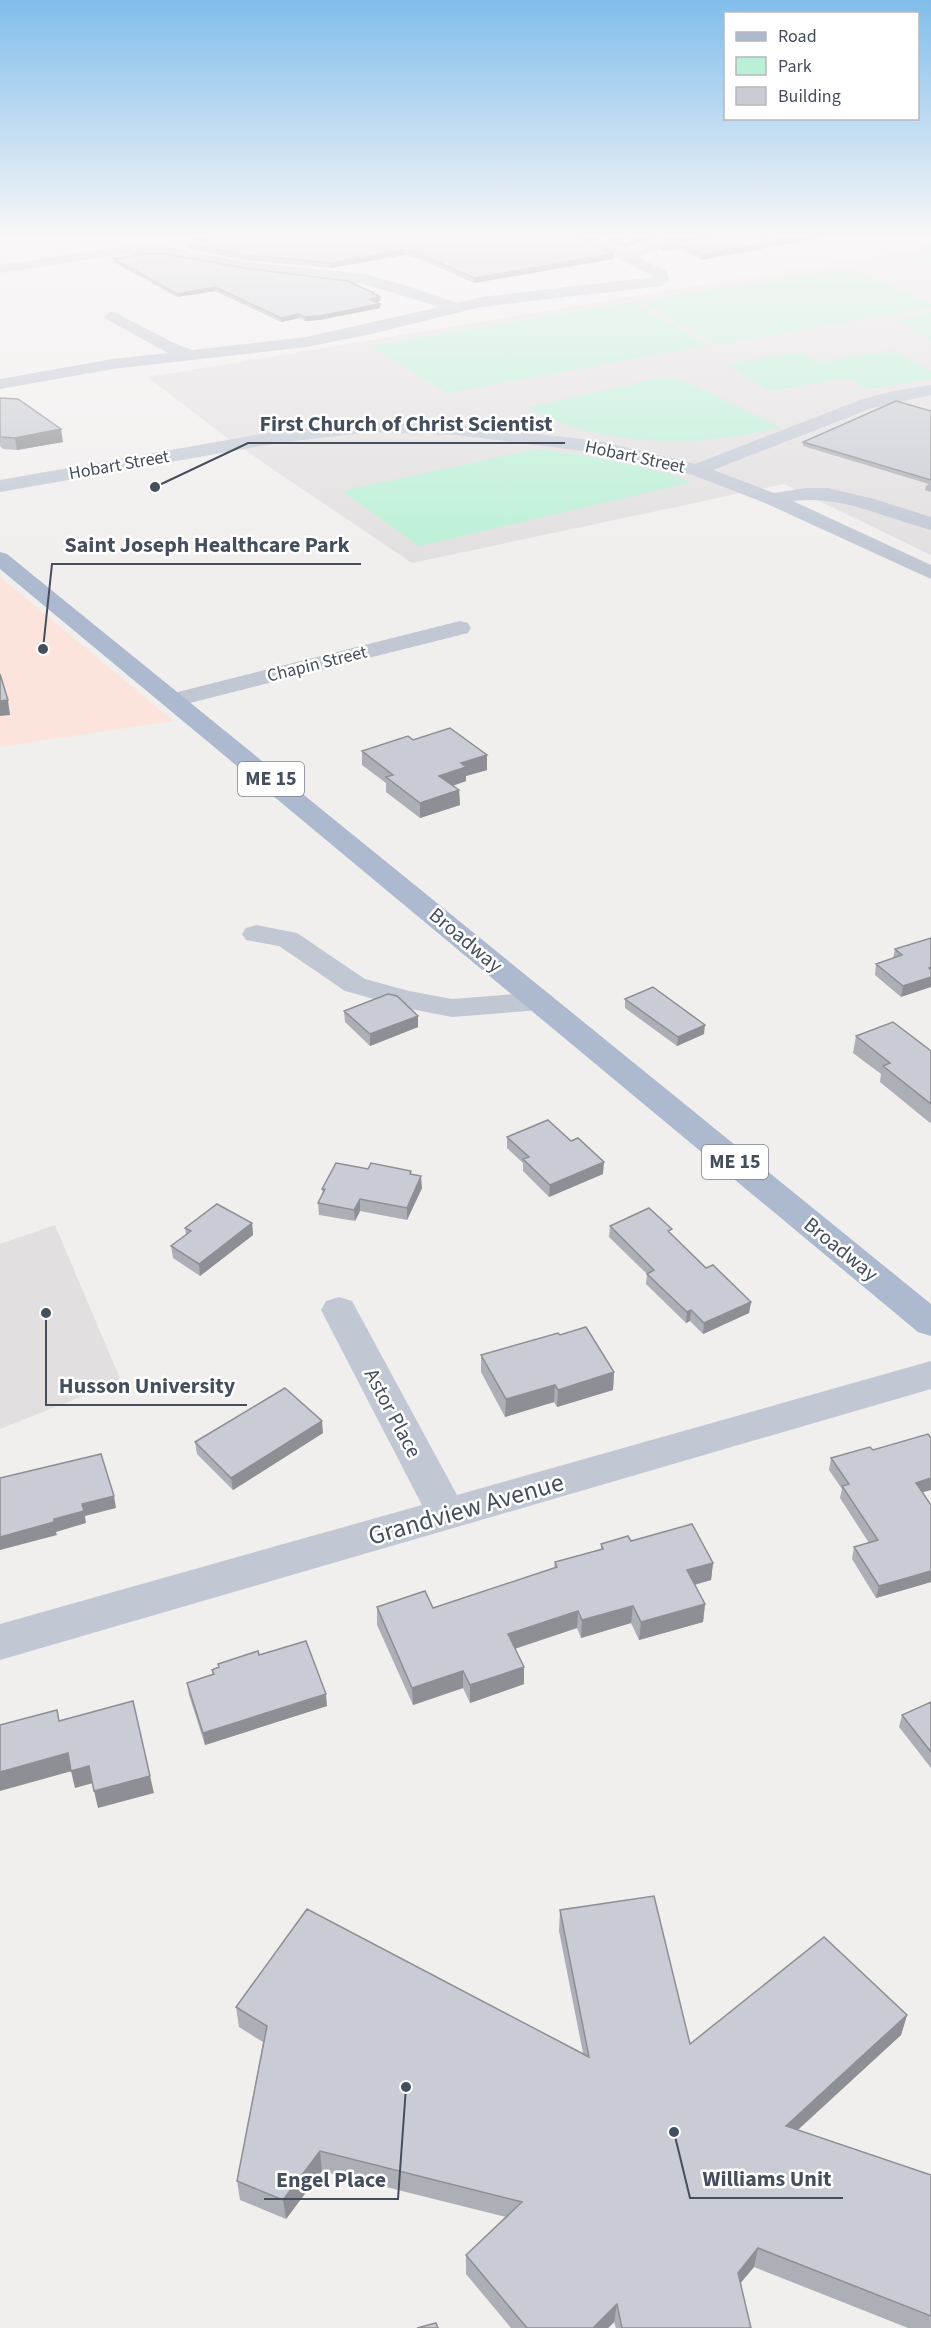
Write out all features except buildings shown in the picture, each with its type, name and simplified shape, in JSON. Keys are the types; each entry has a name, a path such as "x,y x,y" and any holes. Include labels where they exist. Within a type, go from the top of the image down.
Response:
{"main road":[{"name":"Broadway","path":"0,558 931,1323"}],"street":[{"path":"162,344 188,357"},
{"path":"0,384 113,364 188,357 284,344"},
{"path":"0,393 135,371 188,357"},
{"path":"696,470 867,404 889,397 931,390"},
{"name":"Hobart Street","path":"0,486 278,437 370,427 456,430 599,447 696,470 772,499 931,573"},
{"path":"772,499 800,494 827,494 931,524"},
{"name":"Chapin Street","path":"174,700 460,628"},
{"path":"256,934 287,939 355,985 406,999 452,1008 540,1001"},
{"name":"Astor Place","path":"339,1310 447,1515"},
{"name":"Grandview Avenue","path":"0,1642 931,1375"}],"shaded area":[{"path":"349,344 931,344 931,555 784,484 412,563 224,436 148,377"},
{"path":"0,577 173,721 0,747"},
{"path":"55,1225 121,1381 0,1429 0,1244"}],"green space":[{"path":"384,344 709,345 447,393 370,346"},
{"path":"893,350 931,371 931,379 867,389 848,378 770,391 725,364 801,352 819,362"},
{"path":"660,378 680,379 780,427 719,438 686,441 652,440 586,431 555,421 528,407"},
{"path":"537,449 635,465 692,482 419,546 342,491"}],"place":[{"name":"First Church of Christ Scientist","path":"155,487"},
{"name":"Saint Joseph Healthcare Park","path":"43,649"},
{"name":"Husson University","path":"46,1313"},
{"name":"Engel Place","path":"406,2087"},
{"name":"Williams Unit","path":"674,2132"}]}
